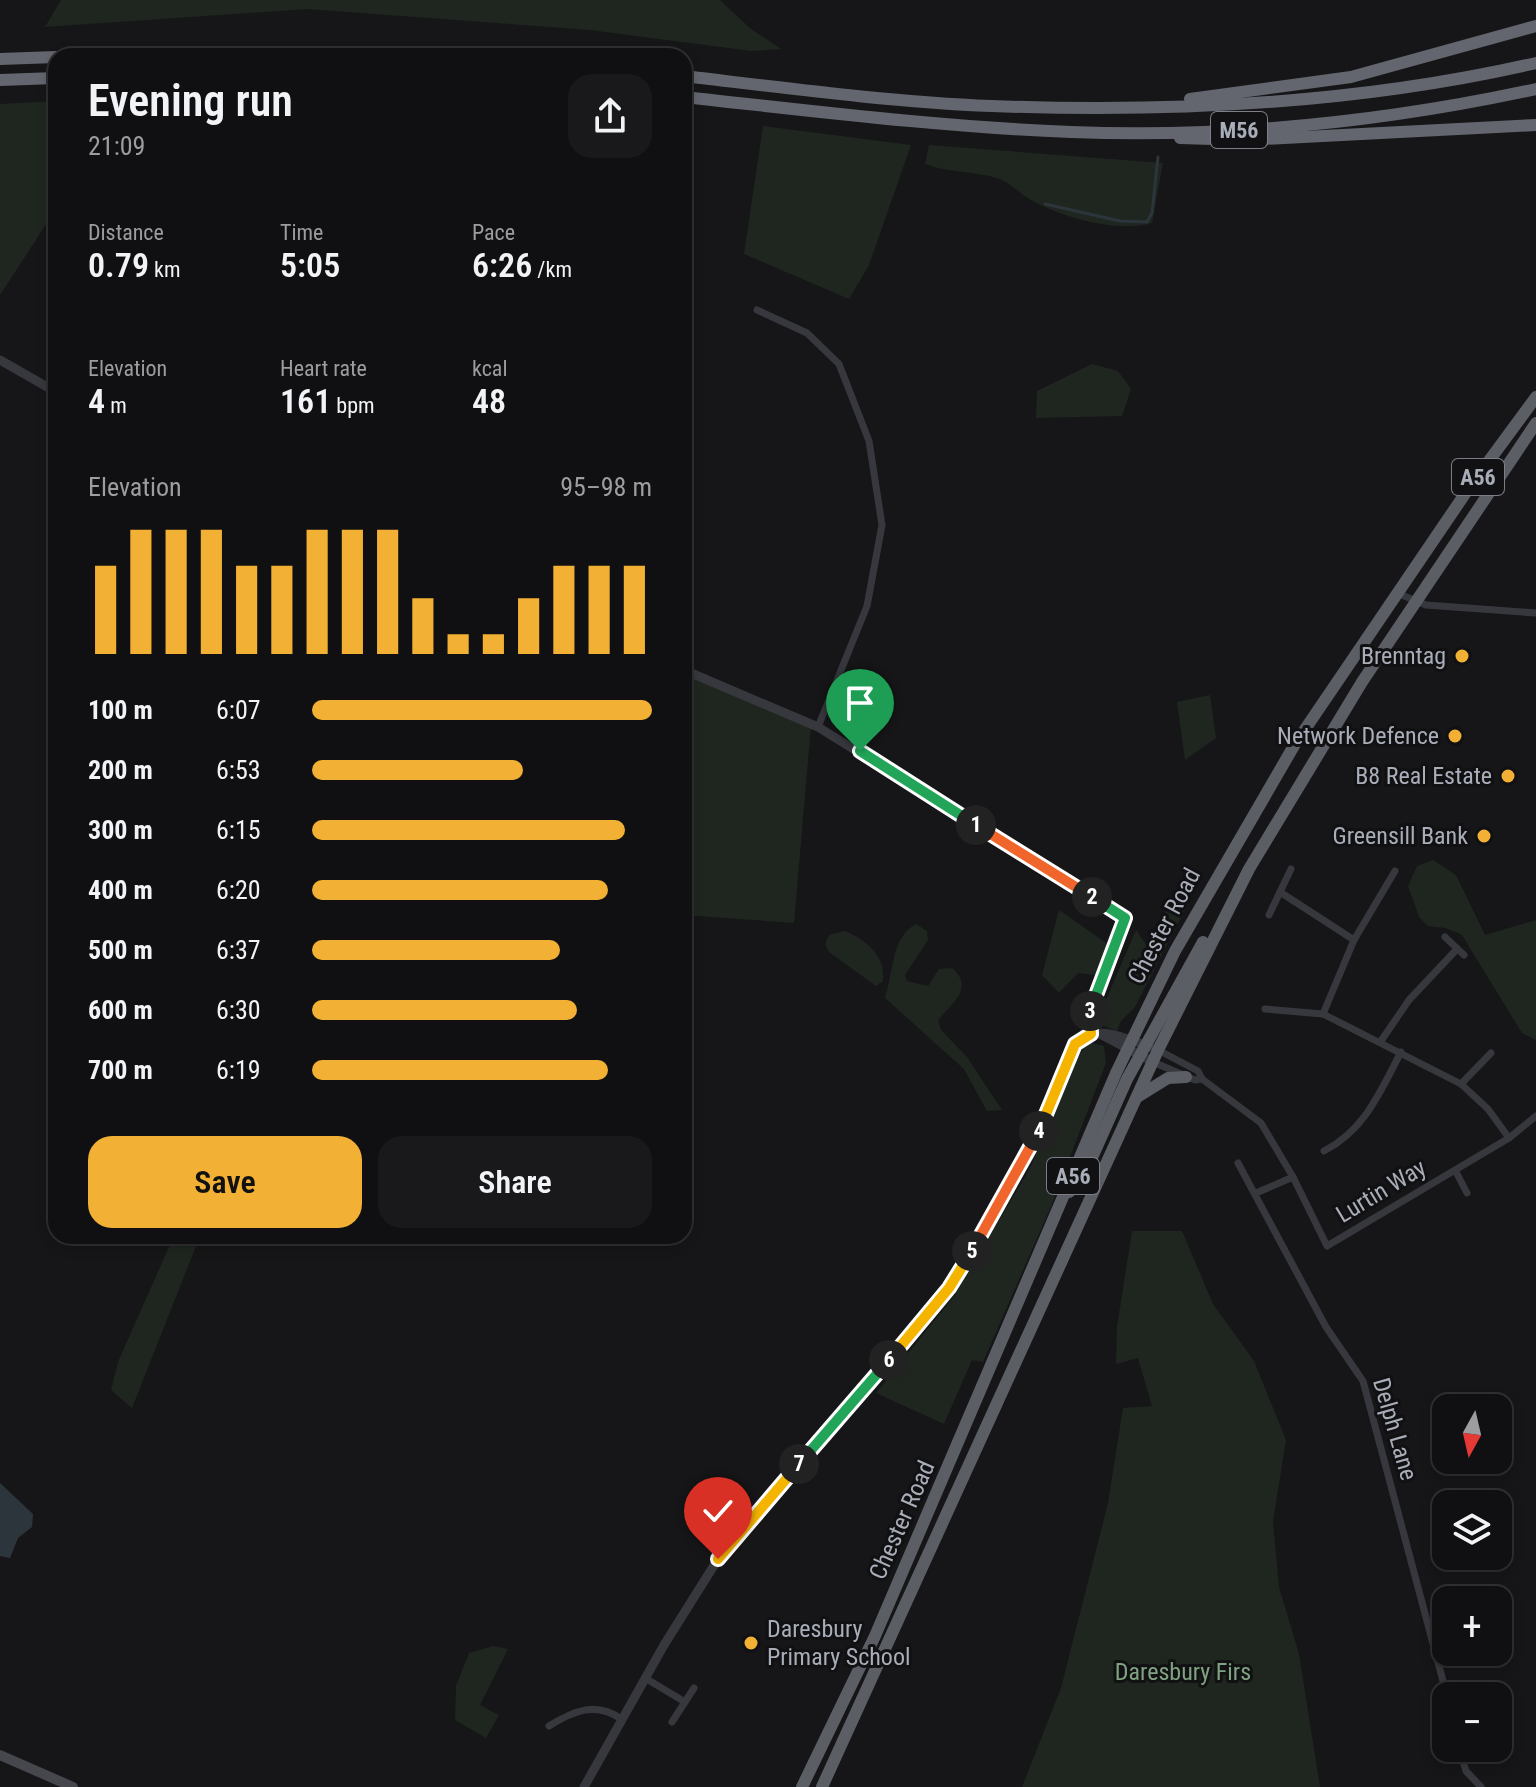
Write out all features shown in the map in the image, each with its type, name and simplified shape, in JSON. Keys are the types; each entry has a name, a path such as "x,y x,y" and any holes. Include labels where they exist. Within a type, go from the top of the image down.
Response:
{"highway":[{"path":"1135,108 1340,79 1397,67 1536,26"},
{"path":"0,59 48,57"},
{"name":"M56","path":"692,77 909,100 1135,108 1306,99 1443,81 1536,63"},
{"path":"0,80 48,78"},
{"name":"M56","path":"692,98 940,124 1133,133 1334,122 1430,109 1536,89"},
{"path":"1133,133 1202,140 1245,140 1536,125"},
{"name":"Chester Road","path":"802,1787 875,1636 1129,1045 1175,951 1242,831 1397,593 1536,397"},
{"name":"Chester Road","path":"822,1787 1136,1098 1149,1054 1290,796 1414,603 1536,423"},
{"path":"1066,1194 1082,1180 1149,1054"},
{"path":"1136,1098 1156,1083 1186,1077"}],"main road":[{"path":"0,1755 73,1787"}],"street":[{"path":"692,673 818,727 867,606 882,525 869,441 839,364 807,333 757,310"},
{"path":"0,360 48,387"},
{"path":"1397,593 1414,603 1536,613"},
{"name":"Chester Road","path":"818,727 1125,918 1093,1001 1096,1034"},
{"path":"1269,915 1291,869"},
{"path":"1323,1014 1354,940 1395,871"},
{"path":"1280,892 1354,940"},
{"path":"1445,937 1464,955"},
{"path":"1381,1041 1409,1000 1457,949"},
{"path":"1265,1009 1323,1014 1381,1041 1461,1084 1488,1109 1509,1138"},
{"path":"584,1787 645,1678 718,1559 949,1288 986,1229 1038,1134 1075,1044 1096,1034 1198,1071 1202,1079 1261,1123 1293,1177 1256,1193"},
{"path":"1324,1151 1353,1133 1362,1122 1401,1052"},
{"path":"1461,1084 1491,1053"},
{"path":"1149,1054 1186,1077 1202,1079"},
{"name":"Lurtin Way","path":"1293,1177 1327,1246 1509,1138 1536,1116"},
{"name":"Delph Lane","path":"1238,1163 1326,1327 1363,1381 1443,1682"},
{"name":"Lurtin Way","path":"1455,1170 1467,1193"},
{"path":"645,1678 685,1702"},
{"path":"672,1722 694,1688"},
{"path":"549,1726 581,1709 606,1711 621,1719"},
{"path":"1463,1762 1466,1771 1481,1787"}],"green space":[{"path":"61,0 720,0 751,29 781,49 751,51 590,30 307,9 45,27"},
{"path":"48,101 48,221 0,295 0,104"},
{"path":"763,126 911,145 869,265 849,299 744,254"},
{"path":"929,145 1163,163 1152,223 1108,225 1060,213 1033,201 997,178 925,164"},
{"path":"1092,364 1118,371 1131,389 1122,416 1036,418 1037,391"},
{"path":"692,677 811,726 794,923 692,916"},
{"path":"1210,695 1216,738 1185,760 1177,702"},
{"path":"1433,860 1456,875 1485,935 1536,920 1536,1040 1522,1033 1462,935 1446,928 1428,926 1419,917 1408,886 1417,866"},
{"path":"1183,894 1189,902 1135,1007 1121,1021 1117,1031 1104,1026 1106,1000 1136,930 1150,950 1170,901"},
{"path":"1059,910 1109,945 1096,975 1078,973 1059,993 1042,975"},
{"path":"916,924 927,931 928,940 905,975 907,981 928,986 939,969 952,968 959,975 961,989 938,1020 941,1030 967,1057 1002,1110 987,1111 964,1069 885,998 897,947"},
{"path":"845,931 867,944 878,956 883,981 876,986 829,952 825,944 829,935"},
{"path":"1088,1042 1104,1046 1106,1063 1052,1204 983,1362 972,1360 944,1424 876,1393 955,1295 1030,1168 1077,1058"},
{"name":"Daresbury Firs","path":"1132,1231 1182,1231 1213,1304 1254,1361 1286,1440 1273,1521 1279,1587 1299,1654 1320,1787 1022,1787 1061,1688 1108,1503 1123,1408 1152,1406 1138,1358 1116,1364 1117,1327"},
{"path":"169,1244 197,1244 132,1408 111,1390 118,1362"},
{"path":"493,1646 508,1649 480,1705 499,1715 486,1738 455,1720 456,1686 469,1653"}],"shaded area":[{"path":"0,1483 33,1514 32,1527 18,1538 10,1558 0,1556"}],"waterway":[{"path":"1045,204 1120,221 1147,222 1152,213 1158,157"}],"place":[{"name":"Brenntag","path":"1462,656"},
{"name":"Network Defence","path":"1455,736"},
{"name":"B8 Real Estate","path":"1508,776"},
{"name":"Greensill Bank","path":"1484,836"},
{"name":"Daresbury Primary School","path":"751,1643"}],"route":[{"path":"718,1559 949,1288 986,1229 1038,1134 1075,1044 1091,1034 1089,1018 1093,1001 1125,918 860,751"}]}
